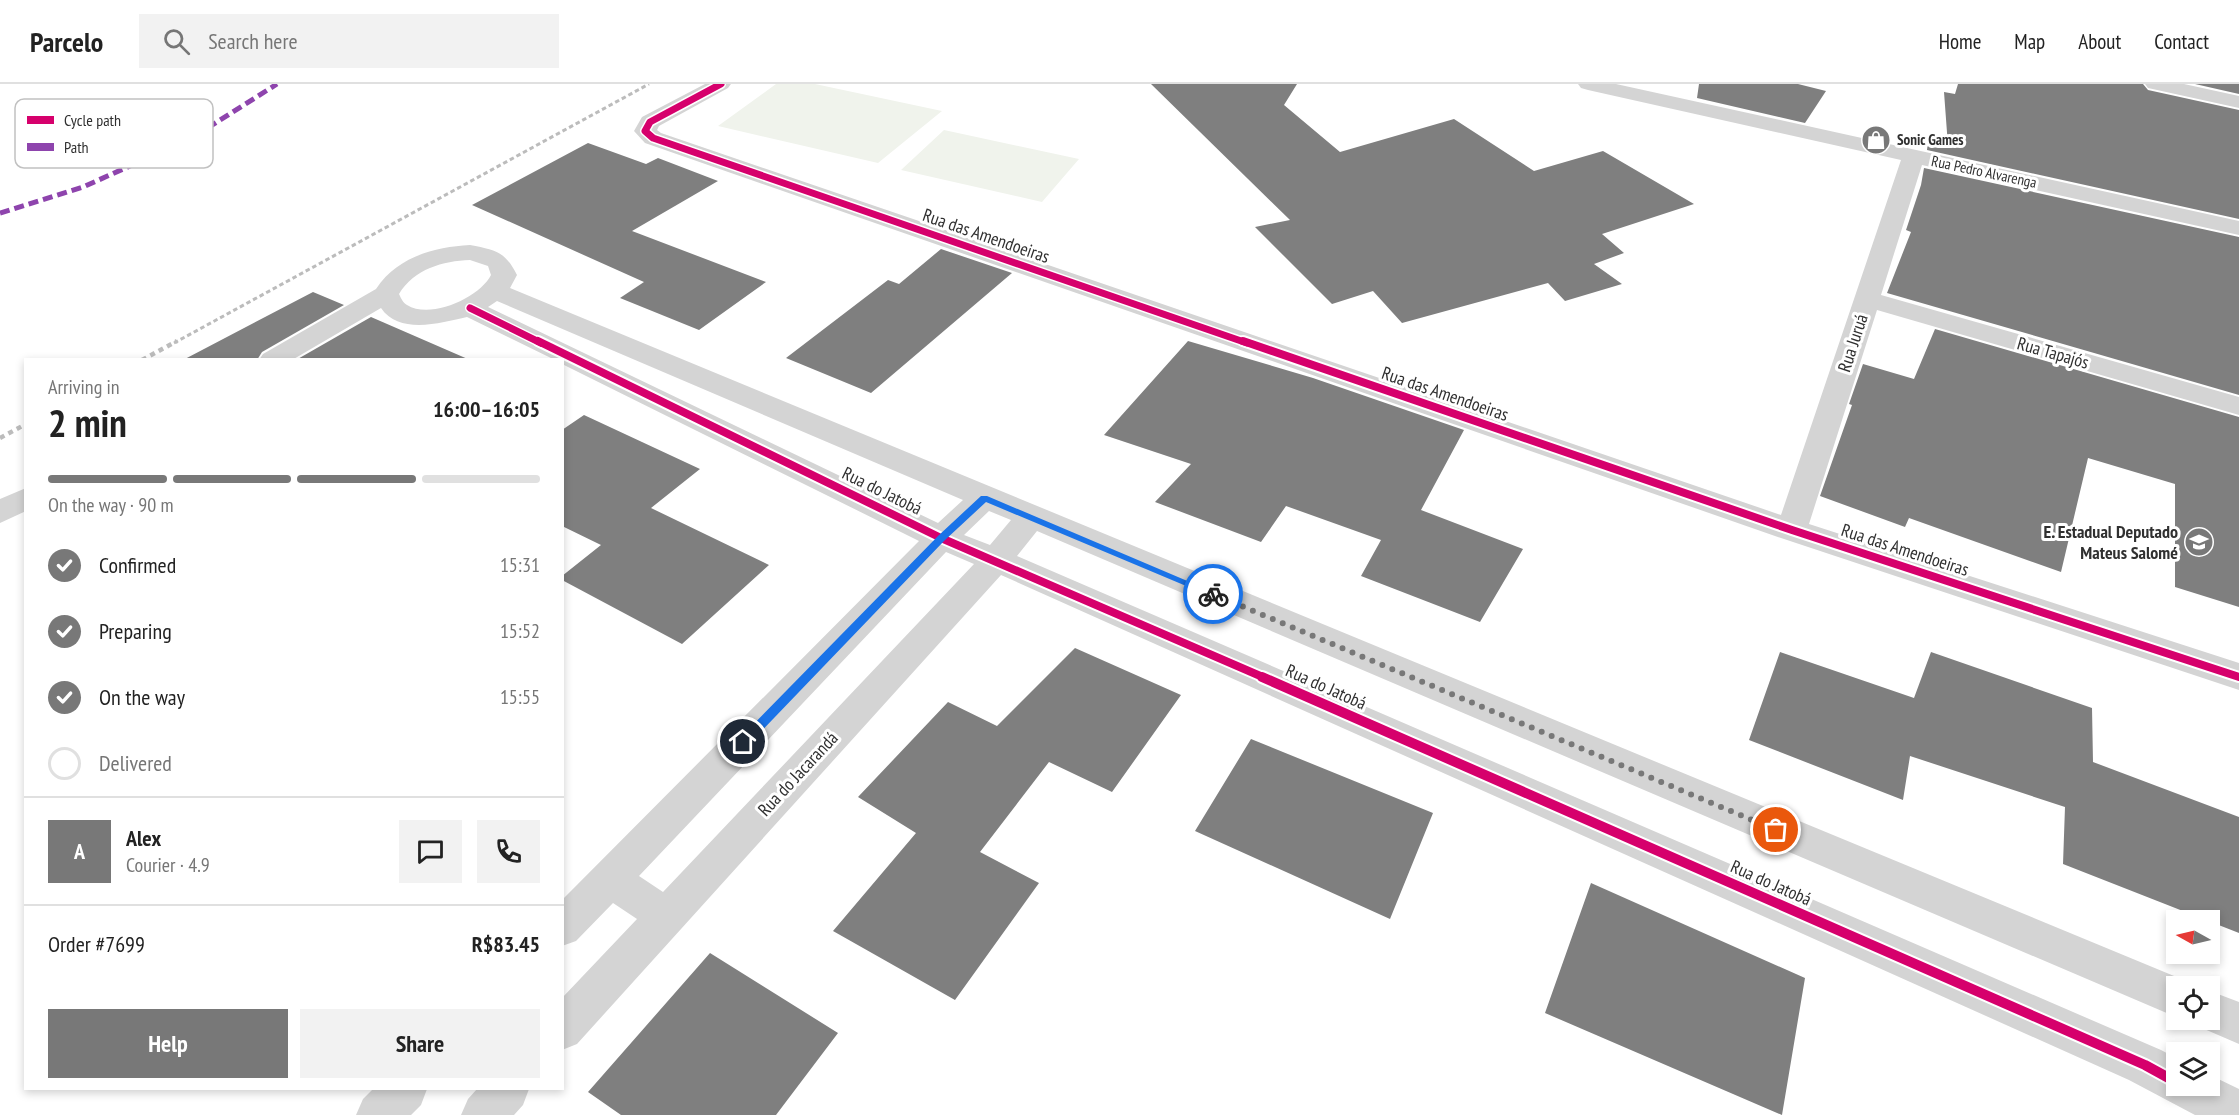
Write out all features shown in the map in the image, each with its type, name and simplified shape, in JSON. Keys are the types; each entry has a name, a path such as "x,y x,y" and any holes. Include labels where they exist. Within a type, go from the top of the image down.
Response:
{"street":[{"name":"Rua das Amendoeiras","path":"721,84 650,122 645,131 653,138 664,142 1792,530 2239,677"},
{"name":"Rua Pedro Alvarenga","path":"1588,84 2239,228"},
{"path":"2155,84 2239,102"},
{"name":"Rua Juruá","path":"1792,530 1914,156"},
{"path":"462,254 487,256 498,262 504,271 503,280 483,300 430,317 411,316 396,311 388,304 386,294 390,284 415,265 433,258 462,254"},
{"path":"276,358 386,294"},
{"name":"Rua Tapajós","path":"1867,299 2239,406"},
{"name":"Rua do Jatobá","path":"483,300 1031,517 2166,993"},
{"name":"Rua do Jatobá","path":"483,300 941,538 996,560 2112,1051 2166,1077"},
{"path":"564,926 941,538 984,498"},
{"path":"0,512 24,499"},
{"name":"Rua do Jacarandá","path":"564,1027 996,560 1031,517"},
{"path":"611,879 665,916"},
{"path":"2220,1015 2239,1023"},
{"path":"379,1115 404,1090"},
{"path":"484,1115 506,1090"},
{"path":"2205,1096 2239,1113"}],"shaded area":[{"path":"776,84 815,84 942,111 878,163 718,126"},
{"path":"944,130 1079,159 1042,202 901,170"}],"building":[{"path":"1151,84 1297,84 1284,105 1340,152 1454,119 1534,171 1603,151 1694,204 1602,234 1624,253 1594,264 1622,284 1565,301 1548,283 1402,323 1373,291 1332,304 1255,227 1290,220"},
{"path":"1699,84 1798,84 1826,91 1805,123 1697,98"},
{"path":"1958,84 2143,84 2148,90 2239,110 2239,219 1927,150 1928,142 1948,146 1944,92 1955,94"},
{"path":"2195,84 2239,84 2239,94"},
{"path":"588,143 646,164 658,158 718,181 632,231 766,282 699,330 620,298 644,282 472,205"},
{"path":"1924,168 2239,237 2239,395 1887,293 1911,232 1906,230 1921,185"},
{"path":"941,249 1012,273 871,393 786,358 888,280 899,284"},
{"path":"313,292 344,305 262,352 258,358 187,358"},
{"path":"371,317 465,358 299,358"},
{"path":"1935,329 2239,417 2239,607 2175,587 2175,484 2088,458 2061,572 1909,518 1905,527 1820,496 1852,405 1849,404 1863,364 1914,379"},
{"path":"1188,341 1313,378 1464,430 1421,510 1523,549 1480,622 1361,576 1381,540 1286,506 1261,542 1155,502 1191,464 1104,435"},
{"path":"584,415 700,469 651,508 769,565 682,644 564,581 564,574 601,545 564,527 564,429"},
{"path":"1075,648 1181,695 1112,792 1049,762 980,852 1039,883 955,1000 833,931 916,833 858,797 948,702 997,726"},
{"path":"1780,652 1914,698 1931,652 2092,708 2093,762 2239,817 2239,933 2220,926 2220,910 2180,910 2063,864 2065,807 1910,756 1903,800 1749,740"},
{"path":"1251,739 1433,813 1390,919 1195,831"},
{"path":"1591,883 1805,978 1782,1115 1545,1013"},
{"path":"710,953 838,1033 776,1115 621,1115 588,1092"}],"railway":[{"path":"174,343 649,84"},
{"path":"146,358 177,341"},
{"path":"0,438 24,425"}],"marked path":[{"path":"213,124 277,84"},
{"path":"0,213 83,187 125,168"}],"cycle path":[{"path":"721,84 650,122 645,131 653,138 1792,530 2239,677"},
{"path":"470,308 941,538 996,560 2145,1065 2166,1077"}],"way so far":[{"path":"1213,594 1776,830"}],"place":[{"name":"Sonic Games","path":"1876,140"},
{"name":"E. Estadual Deputado Mateus Salomé","path":"2199,542"}],"route":[{"path":"743,742 941,538 984,498 1213,594"}]}
